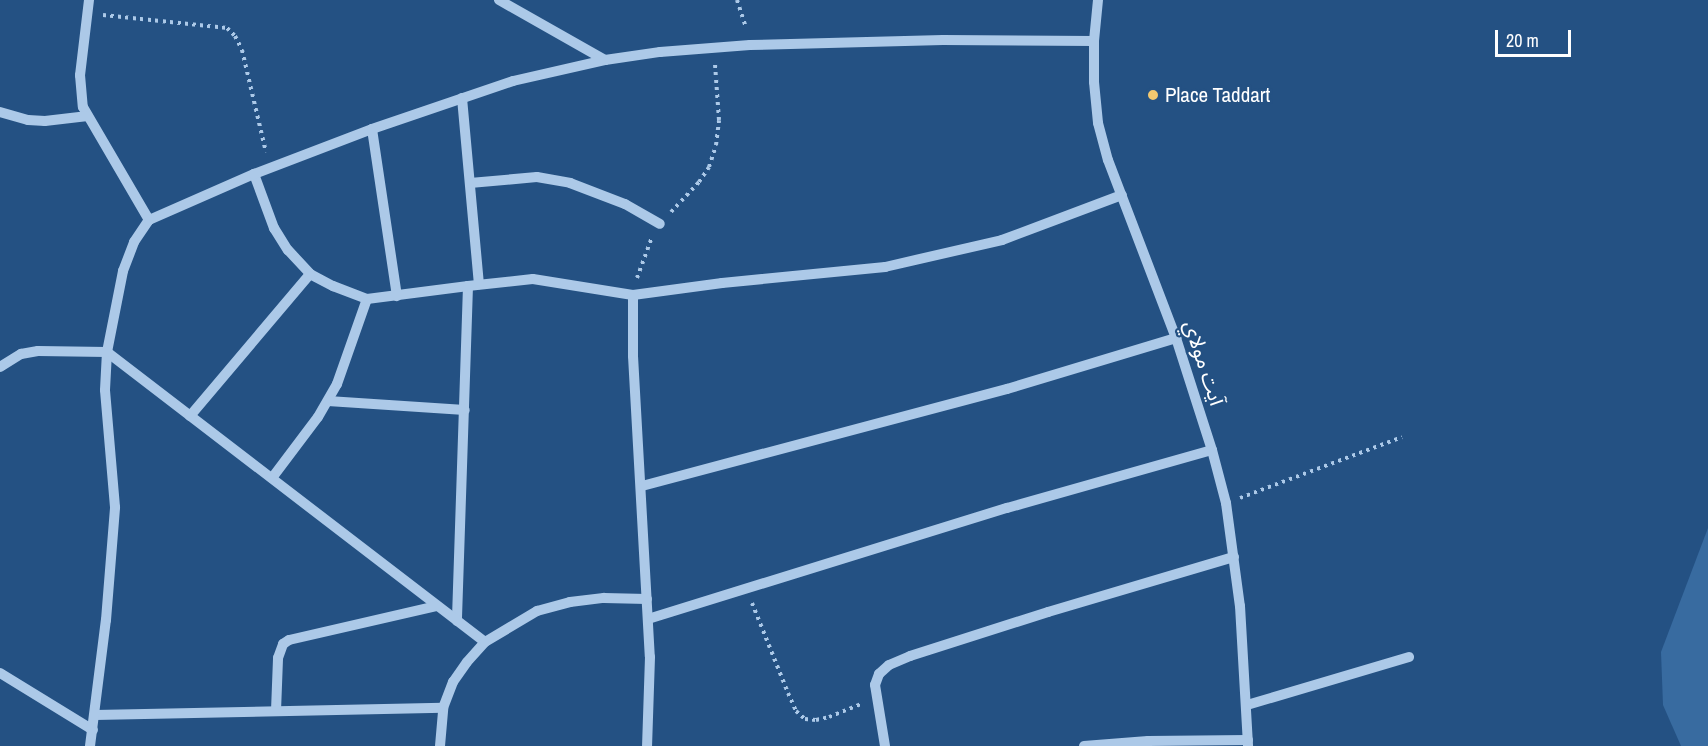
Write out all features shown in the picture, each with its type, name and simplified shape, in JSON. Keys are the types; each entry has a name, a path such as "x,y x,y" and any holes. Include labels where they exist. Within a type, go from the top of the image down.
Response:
{"street":[{"path":"89,0 79,87 88,116 149,220"},
{"path":"499,0 604,60"},
{"name":"آيت مولاي","path":"1098,0 1094,41 1094,82 1098,123 1122,195 1176,338 1212,450 1226,503 1240,606 1248,743"},
{"path":"90,746 111,576 115,507 105,390 107,352 123,271 134,242 149,220 254,174 372,129 513,81 604,60 750,45 943,40 1094,41"},
{"path":"457,621 465,410 474,285 470,183 462,98"},
{"path":"0,112 28,120 45,121 88,116"},
{"path":"372,129 397,296"},
{"path":"254,174 274,228 288,249 310,273 351,294 367,299 532,279 633,295 722,283 885,267 1002,240 1122,195"},
{"path":"470,183 537,177 570,183 625,204 660,224"},
{"path":"190,416 310,273"},
{"path":"633,295 633,356 648,619 647,746"},
{"path":"272,478 328,401 346,365 367,299"},
{"path":"642,486 995,393 1176,338"},
{"path":"0,367 21,354 38,351 107,352 485,642"},
{"path":"328,401 465,410"},
{"path":"648,619 1088,484 1212,450"},
{"path":"885,746 875,698 879,674 889,665 910,656 1234,557"},
{"path":"440,746 443,708 453,682 485,642 537,611 570,602 604,598 647,599"},
{"path":"276,711 278,658 283,644 289,640 436,606"},
{"path":"1246,705 1409,657"},
{"path":"0,674 93,730"},
{"path":"95,715 443,708"},
{"path":"1084,746 1148,741 1248,743"}],"path":[{"path":"737,0 750,45"},
{"path":"87,14 226,28 235,36 242,50 270,168"},
{"path":"633,295 647,244 660,224 699,182 709,167 716,145 719,120 714,48"},
{"path":"1226,503 1402,436"},
{"path":"746,589 796,711 805,719 816,720 829,717 875,698"}],"shaded area":[{"path":"1708,528 1708,746 1681,746 1663,705 1661,652"}],"place":[{"name":"Place Taddart","path":"1153,95"}]}
